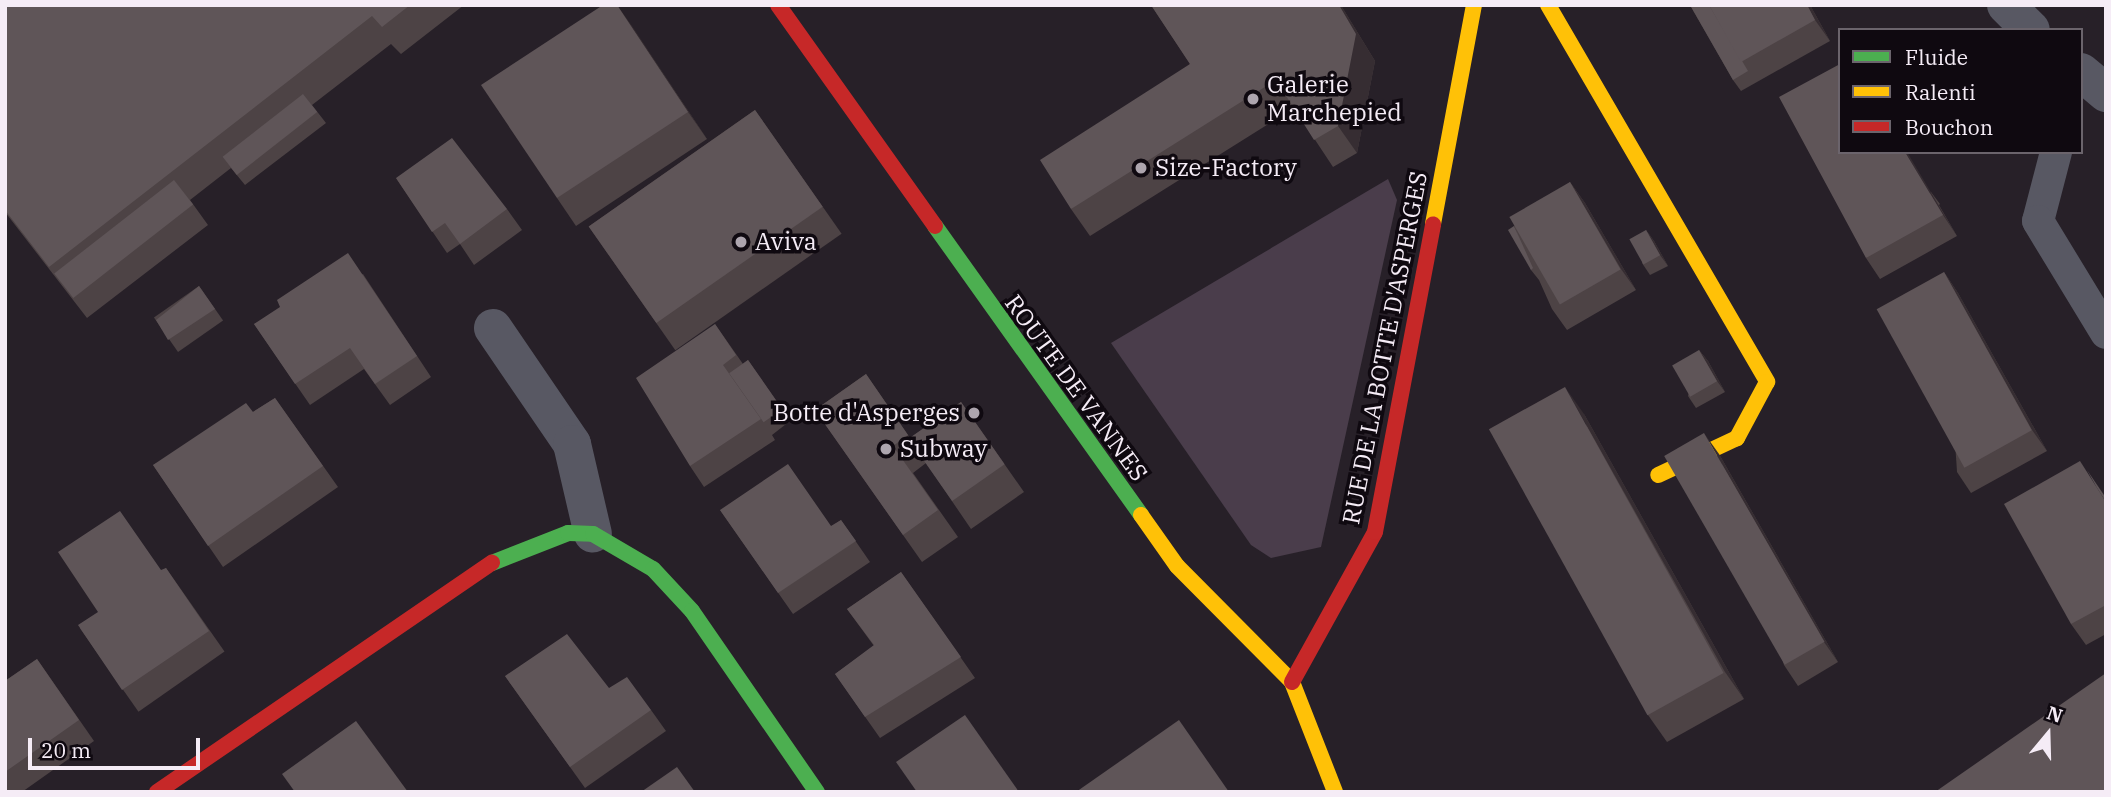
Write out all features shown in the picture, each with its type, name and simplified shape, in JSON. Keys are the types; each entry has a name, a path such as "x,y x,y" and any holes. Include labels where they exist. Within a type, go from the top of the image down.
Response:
{"street":[{"name":"ROUTE DE VANNES","path":"778,5 1177,566 1292,682 1335,792"},
{"name":"RUE DE LA BOTTE D'ASPERGES","path":"1292,682 1375,532 1474,5"},
{"path":"1548,5 1767,382 1737,438 1658,475"},
{"path":"2006,5 2029,28"},
{"path":"493,328 572,444 593,534"},
{"path":"174,787 488,565 534,542 593,534 653,569 692,611 817,792"}],"lane":[{"path":"2055,154 2038,221 2106,332"}],"shaded area":[{"path":"1388,179 1397,200 1321,547 1271,558 1251,545 1111,343"}],"building":[{"path":"5,5 410,5 382,27 372,16 49,267 5,210"},
{"path":"603,5 617,5 688,112 557,198 481,85"},
{"path":"1151,5 1339,5 1356,34 1338,126 1314,140 1276,80 1071,209 1040,160 1190,64"},
{"path":"1690,5 1709,5 1748,71 1733,80"},
{"path":"1709,5 1807,5 1815,20 1741,62"},
{"path":"1838,65 1838,154 1906,154 1943,215 1866,258 1779,97"},
{"path":"303,94 317,112 237,175 223,157"},
{"path":"755,110 823,207 656,323 589,226"},
{"path":"452,138 507,209 460,244 445,223 432,232 396,178"},
{"path":"174,180 193,204 73,298 54,274"},
{"path":"1570,182 1620,269 1560,304 1509,217"},
{"path":"1514,226 1533,268 1531,270 1508,230"},
{"path":"1646,230 1660,255 1643,265 1629,239"},
{"path":"348,253 417,356 375,384 350,348 295,384 254,324 280,307 277,300"},
{"path":"1944,272 2032,430 1964,468 1877,309"},
{"path":"199,286 215,309 168,340 156,320"},
{"path":"715,324 736,355 723,365 761,419 690,466 636,378"},
{"path":"1699,350 1717,381 1690,397 1672,366"},
{"path":"748,360 782,409 764,422 729,373"},
{"path":"866,374 908,435 893,446 938,510 903,535 815,410"},
{"path":"1565,387 1724,673 1647,715 1489,429"},
{"path":"275,398 323,466 208,546 153,465 246,403 253,412"},
{"path":"961,402 1005,464 952,501 909,439"},
{"path":"1704,433 1824,642 1785,665 1664,456"},
{"path":"2080,461 2106,502 2106,605 2071,624 2004,504"},
{"path":"788,464 831,526 841,520 856,541 778,593 720,510"},
{"path":"2087,470 2106,498 2106,502 2097,488"},
{"path":"120,511 161,570 166,568 209,631 122,690 78,625 98,612 58,552"},
{"path":"901,572 961,657 865,717 835,674 874,645 847,609"},
{"path":"567,634 609,688 627,677 651,710 570,767 505,676"},
{"path":"37,659 79,720 5,772 5,681"},
{"path":"2106,673 2106,792 1935,792"},
{"path":"965,715 1019,792 917,792 896,762"},
{"path":"1179,720 1229,792 1076,792"},
{"path":"356,721 408,792 295,792 282,774"},
{"path":"677,767 695,792 641,792"}],"traffic: fast":[{"path":"935,226 1141,515"},
{"path":"492,563 568,533 593,534 653,569 692,611 817,792"}],"traffic: slow":[{"path":"1433,224 1474,5"},
{"path":"1548,5 1767,382 1737,438 1658,475"},
{"path":"1141,515 1177,566 1292,682 1335,792"}],"traffic: jam":[{"path":"778,5 935,226"},
{"path":"1292,682 1375,532 1433,224"},
{"path":"157,792 492,563"}],"place":[{"name":"Galerie Marchepied","path":"1253,99"},
{"name":"Size-Factory","path":"1141,168"},
{"name":"Aviva","path":"741,242"},
{"name":"Botte d'Asperges","path":"974,413"},
{"name":"Subway","path":"886,449"}]}
